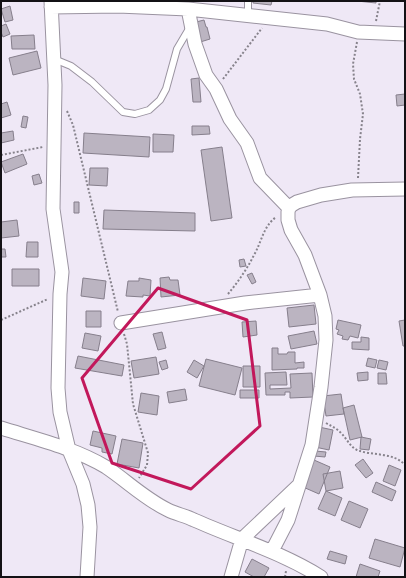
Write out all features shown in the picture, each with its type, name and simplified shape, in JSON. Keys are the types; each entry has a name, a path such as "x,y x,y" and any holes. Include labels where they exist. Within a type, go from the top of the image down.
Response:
{"street":[{"path":"87,577 90,527 88,505 83,484 70,450 60,412 58,388 60,294 62,272 53,209 54,59 51,4 188,9 327,24 358,32 405,34"},
{"path":"188,9 195,44 206,75 216,89 230,119 247,143 260,178 288,210"},
{"path":"272,551 288,520 312,445 321,387 326,340 325,316 320,295 305,255 291,230 288,220 288,210 297,202 321,195 352,190 405,189"},
{"path":"121,323 245,303 320,295"},
{"path":"1,428 70,450 106,468 169,511 272,551 321,577"},
{"path":"231,577 242,539 300,484"}],"lane":[{"path":"248,1 248,16"},
{"path":"54,59 70,66 92,82 123,112 135,114 149,110 160,100 166,89 178,49 191,26"}],"path":[{"path":"376,22 380,1"},
{"path":"216,89 257,36 268,18"},
{"path":"352,190 357,182 363,114 360,94 354,78 353,64 358,32"},
{"path":"64,105 72,125 127,344 133,404 148,453 147,465 143,474 132,487"},
{"path":"1,154 54,146"},
{"path":"217,307 238,282 255,254 265,228 277,216 288,210"},
{"path":"1,320 60,294"},
{"path":"316,418 340,432 357,450 396,458 402,461 405,465"}],"highlighted area":[{"path":"158,288 247,320 260,426 191,489 112,463 82,378"}],"building":[{"path":"253,1 272,1 271,5 253,3"},
{"path":"357,1 376,1 376,3"},
{"path":"10,6 13,20 5,22 1,9"},
{"path":"204,20 210,39 197,43 192,23"},
{"path":"6,24 10,34 3,37 1,26"},
{"path":"34,35 35,49 12,49 11,36"},
{"path":"37,51 41,68 13,75 9,58"},
{"path":"199,78 201,102 193,102 191,79"},
{"path":"405,94 405,105 397,106 396,95"},
{"path":"7,102 11,115 1,118 1,104"},
{"path":"23,116 28,117 26,128 21,127"},
{"path":"192,126 209,126 210,134 192,135"},
{"path":"13,131 14,140 1,143 1,133"},
{"path":"84,133 150,137 149,157 83,153"},
{"path":"153,134 174,135 173,152 153,152"},
{"path":"222,147 232,218 211,221 201,150"},
{"path":"23,154 27,164 5,173 1,162"},
{"path":"90,168 108,168 107,186 89,185"},
{"path":"39,174 42,183 34,185 32,176"},
{"path":"74,202 79,202 79,213 74,213"},
{"path":"104,210 195,213 195,231 103,229"},
{"path":"17,220 19,236 1,238 1,222"},
{"path":"27,242 38,242 38,257 26,257"},
{"path":"1,249 5,249 6,257 1,257"},
{"path":"244,259 246,266 240,267 239,260"},
{"path":"12,269 39,269 39,286 12,286"},
{"path":"252,273 256,282 252,284 247,275"},
{"path":"169,277 170,280 178,280 180,295 161,297 160,278"},
{"path":"83,278 106,281 104,299 81,296"},
{"path":"139,278 151,280 150,296 126,296 128,281 139,281"},
{"path":"314,305 316,324 289,327 287,308"},
{"path":"86,311 101,311 101,327 86,327"},
{"path":"338,320 361,325 358,338 350,336 348,340 342,339 343,336 337,334 339,330 336,329"},
{"path":"405,320 405,346 403,346 399,321"},
{"path":"256,321 257,335 243,337 242,322"},
{"path":"314,331 317,344 291,349 288,336"},
{"path":"162,332 166,348 158,350 153,334"},
{"path":"85,333 101,336 98,351 82,348"},
{"path":"361,337 369,338 369,350 352,349 352,342 361,342"},
{"path":"272,348 278,348 278,354 295,352 295,363 304,362 304,368 272,370"},
{"path":"78,356 124,365 122,376 75,368"},
{"path":"156,357 159,374 134,378 131,361"},
{"path":"368,358 377,360 375,368 366,366"},
{"path":"206,359 242,368 235,395 199,386"},
{"path":"166,360 168,368 162,370 159,362"},
{"path":"194,360 204,366 197,378 187,372"},
{"path":"379,360 388,362 386,370 377,368"},
{"path":"243,366 260,366 260,387 243,387"},
{"path":"286,372 287,385 270,385 270,389 291,388 290,374 312,373 313,397 290,398 290,392 285,392 285,395 266,395 265,373"},
{"path":"368,372 368,380 358,381 357,373"},
{"path":"378,373 386,373 387,384 378,384"},
{"path":"185,389 187,400 169,403 167,392"},
{"path":"240,390 259,390 259,398 240,398"},
{"path":"141,393 159,396 157,415 138,412"},
{"path":"341,394 344,414 326,416 323,396"},
{"path":"354,405 362,437 350,440 343,408"},
{"path":"319,427 333,430 329,450 315,447"},
{"path":"93,431 116,436 112,454 102,452 102,448 90,445"},
{"path":"361,437 371,439 369,450 360,449"},
{"path":"122,439 143,443 139,468 117,464"},
{"path":"315,451 326,452 325,457 314,456"},
{"path":"363,459 373,473 366,478 355,465"},
{"path":"314,460 330,467 319,494 303,487"},
{"path":"389,465 401,470 395,486 383,481"},
{"path":"340,471 343,488 326,491 323,474"},
{"path":"376,482 396,491 392,501 372,492"},
{"path":"326,491 342,498 335,516 318,509"},
{"path":"349,501 368,509 360,528 341,520"},
{"path":"375,539 405,548 400,567 369,558"},
{"path":"330,551 347,556 345,564 327,559"},
{"path":"252,559 269,568 264,577 254,577 245,572"},
{"path":"360,564 380,571 378,577 356,577"}]}
